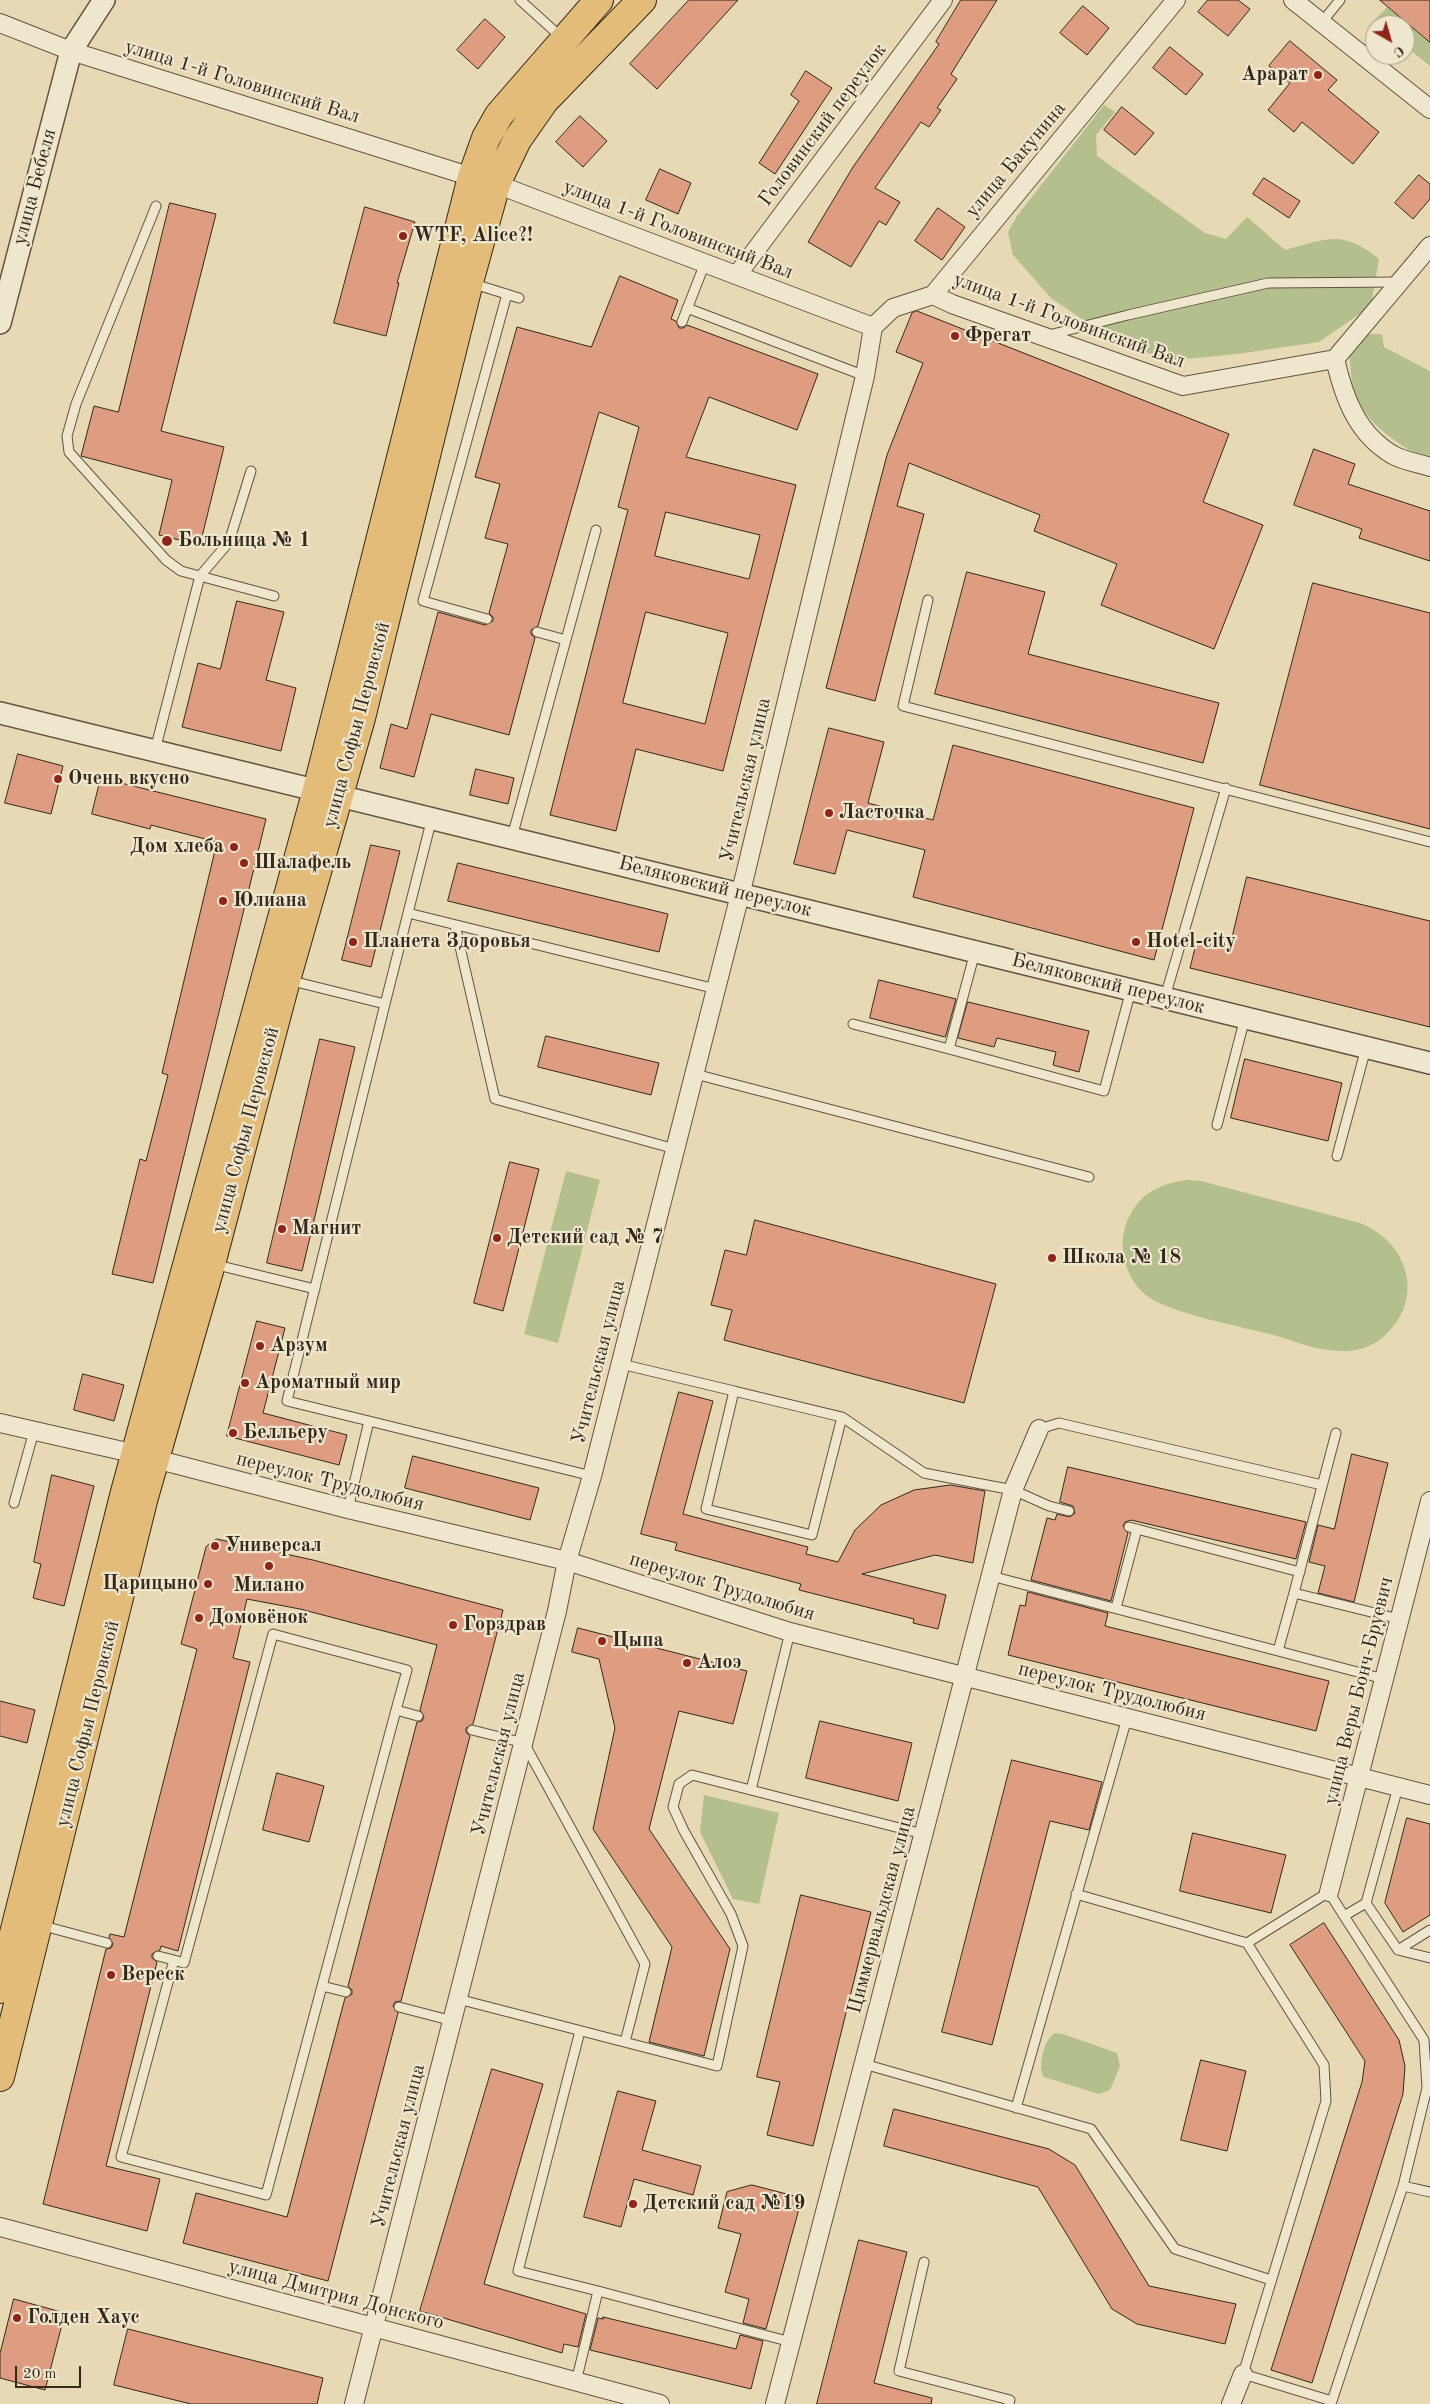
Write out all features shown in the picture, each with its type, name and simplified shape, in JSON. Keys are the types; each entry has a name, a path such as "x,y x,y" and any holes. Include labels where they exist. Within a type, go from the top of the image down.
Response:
{"main road":[{"path":"484,181 486,138 499,115 599,0"},
{"path":"484,181 511,151 537,110 642,0"},
{"name":"улица Софьи Перовской","path":"0,2077 38,1924 146,1457 211,1264 286,980 328,792 361,718 469,282 484,181"},
{"name":"улица Софьи Перовской","path":"0,1989 328,792 484,181"}],"street":[{"name":"улица Бебеля","path":"0,323 6,273 71,51 104,0"},
{"name":"Головинский переулок","path":"737,275 943,0"},
{"name":"улица Бакунина","path":"933,295 1176,0"},
{"path":"1293,0 1430,109"},
{"name":"улица 1-й Головинский Вал","path":"0,22 71,51 484,181 873,327"},
{"path":"1430,246 1335,360 1342,388 1359,425 1372,439 1394,456 1430,467"},
{"name":"улица 1-й Головинский Вал","path":"933,295 952,304 1183,386 1335,360"},
{"path":"873,327 893,308 933,295"},
{"name":"Учительская улица","path":"354,2404 524,1744 557,1611 567,1561 592,1476 741,894 865,376 873,327"},
{"name":"Беляковский переулок","path":"0,713 1430,1063"},
{"name":"переулок Трудолюбия","path":"0,1423 146,1457 348,1510 567,1561 790,1632 1430,1796"},
{"name":"Циммервальдская улица","path":"775,2404 1013,1490 1039,1429"},
{"name":"улица Веры Бонч-Бруевич","path":"1329,1892 1430,1501"},
{"name":"улица Дмитрия Донского","path":"0,2227 660,2404"},
{"path":"1232,2404 1243,2374"}],"lane":[{"path":"520,0 564,39"},
{"path":"1322,22 1340,0"},
{"path":"156,206 76,404 67,436 69,452 154,550 181,571 274,596"},
{"path":"682,322 705,263"},
{"path":"469,282 519,298"},
{"path":"1045,336 1268,283 1400,282"},
{"path":"487,619 423,601 507,294"},
{"path":"688,308 865,376"},
{"path":"155,751 200,576 229,542 251,471"},
{"path":"512,837 596,530"},
{"path":"928,600 903,706 1430,842"},
{"path":"537,632 566,640"},
{"path":"1164,998 1226,788"},
{"path":"432,818 287,1401 592,1476"},
{"path":"408,913 716,989"},
{"path":"455,925 495,1099 675,1149"},
{"path":"949,1050 975,951"},
{"path":"286,980 385,1004"},
{"path":"853,1024 1104,1091 1131,990"},
{"path":"1217,1125 1245,1017"},
{"path":"1337,1156 1366,1047"},
{"path":"695,1074 1089,1177"},
{"path":"211,1264 315,1290"},
{"path":"621,1364 842,1417 924,1473 1013,1490 1049,1506 1069,1511"},
{"path":"734,1391 706,1510 812,1535 842,1417"},
{"path":"348,1510 369,1421"},
{"path":"1039,1429 1059,1423 1322,1485"},
{"path":"14,1503 34,1431"},
{"path":"1278,1651 1336,1433"},
{"path":"1116,1608 1133,1528 1300,1572"},
{"path":"991,1576 1384,1679"},
{"path":"1294,1592 1399,1620"},
{"path":"752,1790 790,1632"},
{"path":"158,1956 174,1960 184,1963 273,1634 407,1670 266,2195 121,2157 174,1960"},
{"path":"396,1710 418,1716"},
{"path":"1016,2108 1127,1718"},
{"path":"472,1730 524,1744 644,1964 625,2042"},
{"path":"458,1999 717,2066 743,1946 731,1914 684,1831 673,1807 679,1784 692,1775 924,1834"},
{"path":"1344,1916 1366,1902 1398,1787"},
{"path":"1076,1894 1247,1943 1324,2065 1326,2101 1243,2374 1332,2402 1403,2186 1427,2088 1424,2040 1329,1892 1247,1943"},
{"path":"1366,1902 1398,1950 1430,1958"},
{"path":"38,1924 107,1942"},
{"path":"1398,1950 1430,1930"},
{"path":"322,1986 346,1992"},
{"path":"399,2006 453,2020"},
{"path":"580,2031 518,2271 791,2342"},
{"path":"864,2064 1090,2129 1175,2249 1271,2280"},
{"path":"1403,2186 1430,2192"},
{"path":"924,2262 899,2371 1010,2400 1009,2404"},
{"path":"576,2382 598,2291"}],"green space":[{"path":"1387,7 1397,15 1380,15"},
{"path":"1415,30 1430,43 1430,66 1415,54"},
{"path":"1104,105 1115,112 1096,135 1097,156 1205,233 1226,239 1247,217 1285,250 1324,240 1344,240 1354,243 1379,259 1371,306 1319,342 1237,354 1166,361 1104,334 1051,298 1013,255 1008,232 1017,216"},
{"path":"1366,334 1382,334 1384,347 1430,371 1430,463 1382,430 1366,414 1356,399 1349,352"},
{"path":"566,1171 600,1180 558,1343 524,1334"},
{"path":"1187,1180 1201,1181 1360,1223 1377,1232 1391,1244 1401,1258 1406,1274 1408,1291 1404,1307 1396,1323 1382,1338 1368,1346 1351,1351 1332,1351 1189,1314 1147,1296 1133,1280 1124,1260 1123,1238 1125,1227 1134,1209 1146,1196 1161,1187"},
{"path":"704,1795 779,1813 759,1904 733,1899 700,1832"},
{"path":"1055,2033 1063,2034 1117,2053 1120,2066 1110,2090 1099,2094 1044,2077 1041,2067 1043,2054 1048,2041"}],"building":[{"path":"689,0 738,0 657,89 630,64"},
{"path":"961,0 997,0 951,74 957,79 937,108 941,110 929,127 921,122 875,188 900,202 886,225 879,221 851,267 808,242 853,167 939,44 936,42"},
{"path":"1208,0 1238,0 1250,9 1228,36 1198,12"},
{"path":"1380,0 1430,0 1430,42 1415,29 1415,15 1398,15"},
{"path":"1083,6 1109,28 1087,55 1060,33"},
{"path":"485,19 505,37 478,69 457,50"},
{"path":"1290,41 1337,80 1328,90 1379,132 1353,164 1302,122 1294,132 1268,110 1290,83 1269,66"},
{"path":"1170,47 1203,74 1186,95 1153,68"},
{"path":"806,71 832,88 775,174 759,163 799,101 791,95"},
{"path":"1122,107 1154,133 1135,155 1104,130"},
{"path":"580,116 607,141 583,167 556,142"},
{"path":"660,169 691,183 678,214 646,200"},
{"path":"1419,175 1430,184 1430,199 1413,219 1395,203"},
{"path":"1264,178 1300,201 1289,218 1253,194"},
{"path":"170,203 216,214 161,431 224,447 200,545 159,535 172,480 81,456 94,406 118,412"},
{"path":"365,207 415,222 397,283 399,283 386,336 334,323"},
{"path":"938,208 965,227 942,260 915,241"},
{"path":"620,276 678,300 671,319 676,321 679,328 687,325 818,374 797,430 709,397 686,457 796,485 723,771 636,749 616,831 550,815 628,510 618,507 639,427 599,412 538,626 531,630 531,634 535,638 509,735 431,714 414,777 380,768 391,724 407,729 438,612 485,625 493,621 493,617 489,613 508,544 485,538 500,484 475,477 517,327 591,347","holes":["666,512 760,535 749,579 655,556","646,612 728,633 705,724 623,703"]},
{"path":"917,311 1229,434 1203,502 1263,525 1214,649 1101,605 1117,564 1034,531 1040,515 909,463 897,506 924,514 875,701 826,688 887,455 923,363 896,352 912,313"},
{"path":"1314,449 1355,464 1348,484 1430,511 1430,561 1359,538 1362,529 1294,505"},
{"path":"967,572 1045,592 1028,654 1219,703 1203,763 935,694"},
{"path":"1313,583 1430,613 1430,829 1260,785"},
{"path":"237,601 284,612 266,680 296,688 281,751 182,727 198,663 220,669"},
{"path":"829,728 884,742 868,803 933,820 953,745 1194,808 1154,960 913,897 925,850 847,830 835,874 794,864"},
{"path":"18,754 63,766 51,814 5,803"},
{"path":"476,769 514,778 508,804 470,795"},
{"path":"101,778 266,819 153,1283 112,1274 140,1159 146,1161 168,1075 162,1073 217,842 151,825 150,829 92,814"},
{"path":"371,845 400,851 371,967 342,960"},
{"path":"458,863 668,914 659,952 448,901"},
{"path":"1247,877 1430,921 1430,1027 1190,968 1197,940 1229,948"},
{"path":"879,980 956,999 945,1037 870,1018"},
{"path":"968,1002 1089,1031 1079,1072 1053,1065 1056,1052 997,1038 994,1047 958,1038"},
{"path":"546,1036 659,1063 651,1095 538,1067"},
{"path":"320,1039 355,1047 302,1271 267,1263"},
{"path":"1245,1059 1342,1083 1328,1141 1231,1118"},
{"path":"510,1162 539,1169 503,1311 474,1303"},
{"path":"755,1220 996,1284 964,1403 724,1340 732,1310 711,1305 725,1250 746,1255"},
{"path":"257,1321 285,1328 263,1413 347,1435 339,1465 227,1436"},
{"path":"83,1374 124,1385 114,1421 74,1410"},
{"path":"679,1392 713,1401 683,1514 808,1547 806,1554 838,1562 855,1530 881,1505 914,1490 950,1485 985,1491 973,1563 935,1555 862,1574 946,1595 938,1629 913,1623 914,1619 799,1590 801,1584 675,1550 677,1543 641,1534"},
{"path":"1352,1454 1388,1463 1354,1602 1318,1593 1325,1566 1309,1562 1318,1525 1334,1529"},
{"path":"413,1456 539,1488 530,1520 405,1488"},
{"path":"1068,1467 1306,1522 1296,1559 1131,1520 1125,1522 1123,1526 1128,1533 1111,1601 1031,1580 1047,1518 1055,1520 1057,1514 1070,1517 1075,1513 1073,1506 1060,1502"},
{"path":"52,1475 94,1486 64,1606 33,1598 41,1564 34,1562"},
{"path":"217,1539 313,1560 503,1610 473,1724 466,1728 466,1732 470,1736 401,2001 395,2002 393,2006 398,2013 328,2281 183,2243 196,2193 287,2217 345,1998 352,1994 352,1990 348,1986 417,1722 422,1721 424,1717 420,1710 437,1645 300,1609 247,1599 233,1658 250,1662 178,1951 161,1946 160,1950 152,1954 152,1958 157,1962 106,2166 160,2179 147,2231 43,2204 106,1949 111,1948 113,1944 109,1937 110,1934 124,1937 197,1649 181,1644 206,1547"},
{"path":"1028,1592 1108,1613 1105,1626 1329,1681 1316,1731 1008,1655 1020,1605 1025,1606"},
{"path":"578,1628 747,1671 733,1724 679,1711 649,1829 730,1949 704,2056 649,2042 672,1947 593,1829 615,1728 599,1659 572,1652"},
{"path":"0,1701 35,1710 27,1743 0,1736"},
{"path":"820,1721 912,1743 898,1801 806,1778"},
{"path":"1012,1760 1102,1782 1089,1830 1050,1821 992,2045 942,2032"},
{"path":"277,1773 324,1786 309,1842 263,1830"},
{"path":"1407,1818 1430,1824 1430,1915 1403,1932 1385,1903"},
{"path":"1193,1833 1286,1855 1271,1913 1180,1891"},
{"path":"801,1895 871,1912 813,2146 767,2135 780,2082 757,2077"},
{"path":"1324,1923 1399,2040 1405,2066 1403,2094 1312,2383 1271,2370 1362,2082 1365,2061 1290,1945"},
{"path":"1201,2060 1246,2071 1227,2151 1181,2140"},
{"path":"492,2069 543,2084 484,2284 586,2314 578,2347 564,2344 562,2353 420,2311"},
{"path":"618,2091 656,2101 642,2150 701,2166 693,2195 634,2179 621,2227 584,2217"},
{"path":"894,2109 1049,2149 1075,2165 1149,2286 1236,2304 1225,2344 1137,2324 1112,2309 1038,2187 884,2146"},
{"path":"752,2185 802,2198 766,2329 743,2323 749,2299 725,2292 741,2234 718,2228 727,2192"},
{"path":"859,2240 907,2252 874,2383 932,2398 931,2404 817,2404"},
{"path":"14,2299 65,2313 45,2390 0,2378 0,2354"},
{"path":"603,2317 736,2349 740,2335 763,2341 751,2389 590,2350 598,2318 603,2319"},
{"path":"128,2329 323,2378 317,2404 191,2404 114,2385"}],"place":[{"name":"Арарат","path":"1318,75"},
{"name":"WTF, Alice?!","path":"403,236"},
{"name":"Фрегат","path":"955,336"},
{"name":"Больница № 1","path":"167,541"},
{"name":"Очень вкусно","path":"58,779"},
{"name":"Ласточка","path":"829,813"},
{"name":"Дом хлеба","path":"234,847"},
{"name":"Шалафель","path":"244,863"},
{"name":"Юлиана","path":"223,901"},
{"name":"Планета Здоровья","path":"353,942"},
{"name":"Hotel-city","path":"1136,942"},
{"name":"Магнит","path":"282,1229"},
{"name":"Детский сад № 7","path":"497,1238"},
{"name":"Школа № 18","path":"1052,1258"},
{"name":"Арзум","path":"260,1346"},
{"name":"Ароматный мир","path":"245,1383"},
{"name":"Белльеру","path":"233,1433"},
{"name":"Универсал","path":"215,1546"},
{"name":"Милано","path":"269,1566"},
{"name":"Царицыно","path":"208,1584"},
{"name":"Домовёнок","path":"199,1618"},
{"name":"Горздрав","path":"453,1625"},
{"name":"Цыпа","path":"602,1641"},
{"name":"Алоэ","path":"687,1663"},
{"name":"Вереск","path":"111,1975"},
{"name":"Детский сад №19","path":"633,2204"},
{"name":"Голден Хаус","path":"17,2318"}]}
